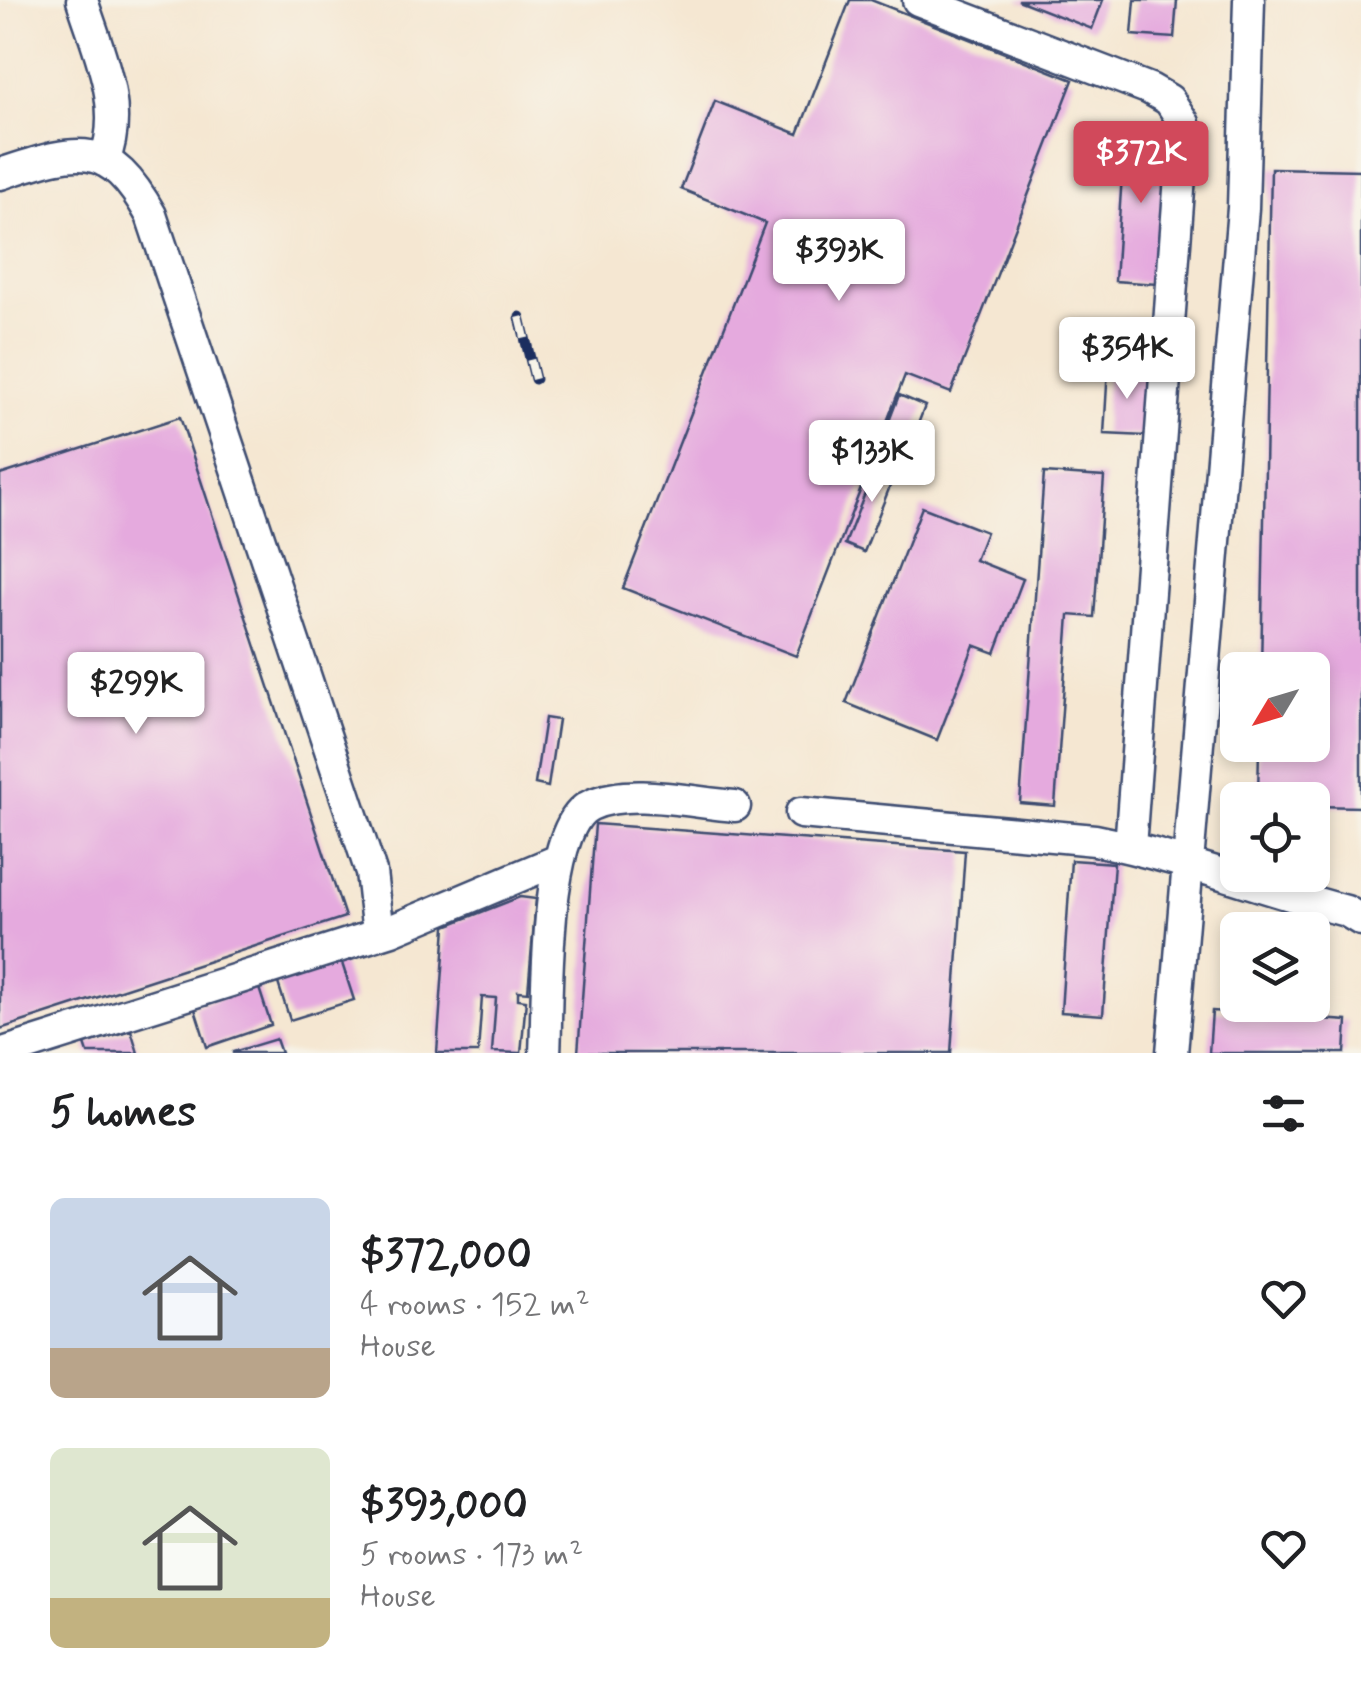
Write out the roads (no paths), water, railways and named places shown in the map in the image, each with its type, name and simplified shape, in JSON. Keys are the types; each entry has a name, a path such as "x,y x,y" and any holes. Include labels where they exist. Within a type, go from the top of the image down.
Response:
{"lane":[{"path":"82,0 112,94 113,120 104,160"},
{"path":"918,0 1150,89 1179,110 1184,122 1130,847"},
{"path":"1172,1053 1243,208 1249,0"},
{"path":"0,174 74,152 104,160 138,192 171,272 241,494 371,872 378,934"},
{"path":"545,1053 558,860 568,828 587,806 617,797 734,806"},
{"path":"801,813 1063,836 1130,847 1356,913"},
{"path":"3,1053 378,934 558,860"}],"railway":[{"path":"520,317 535,379"}]}
